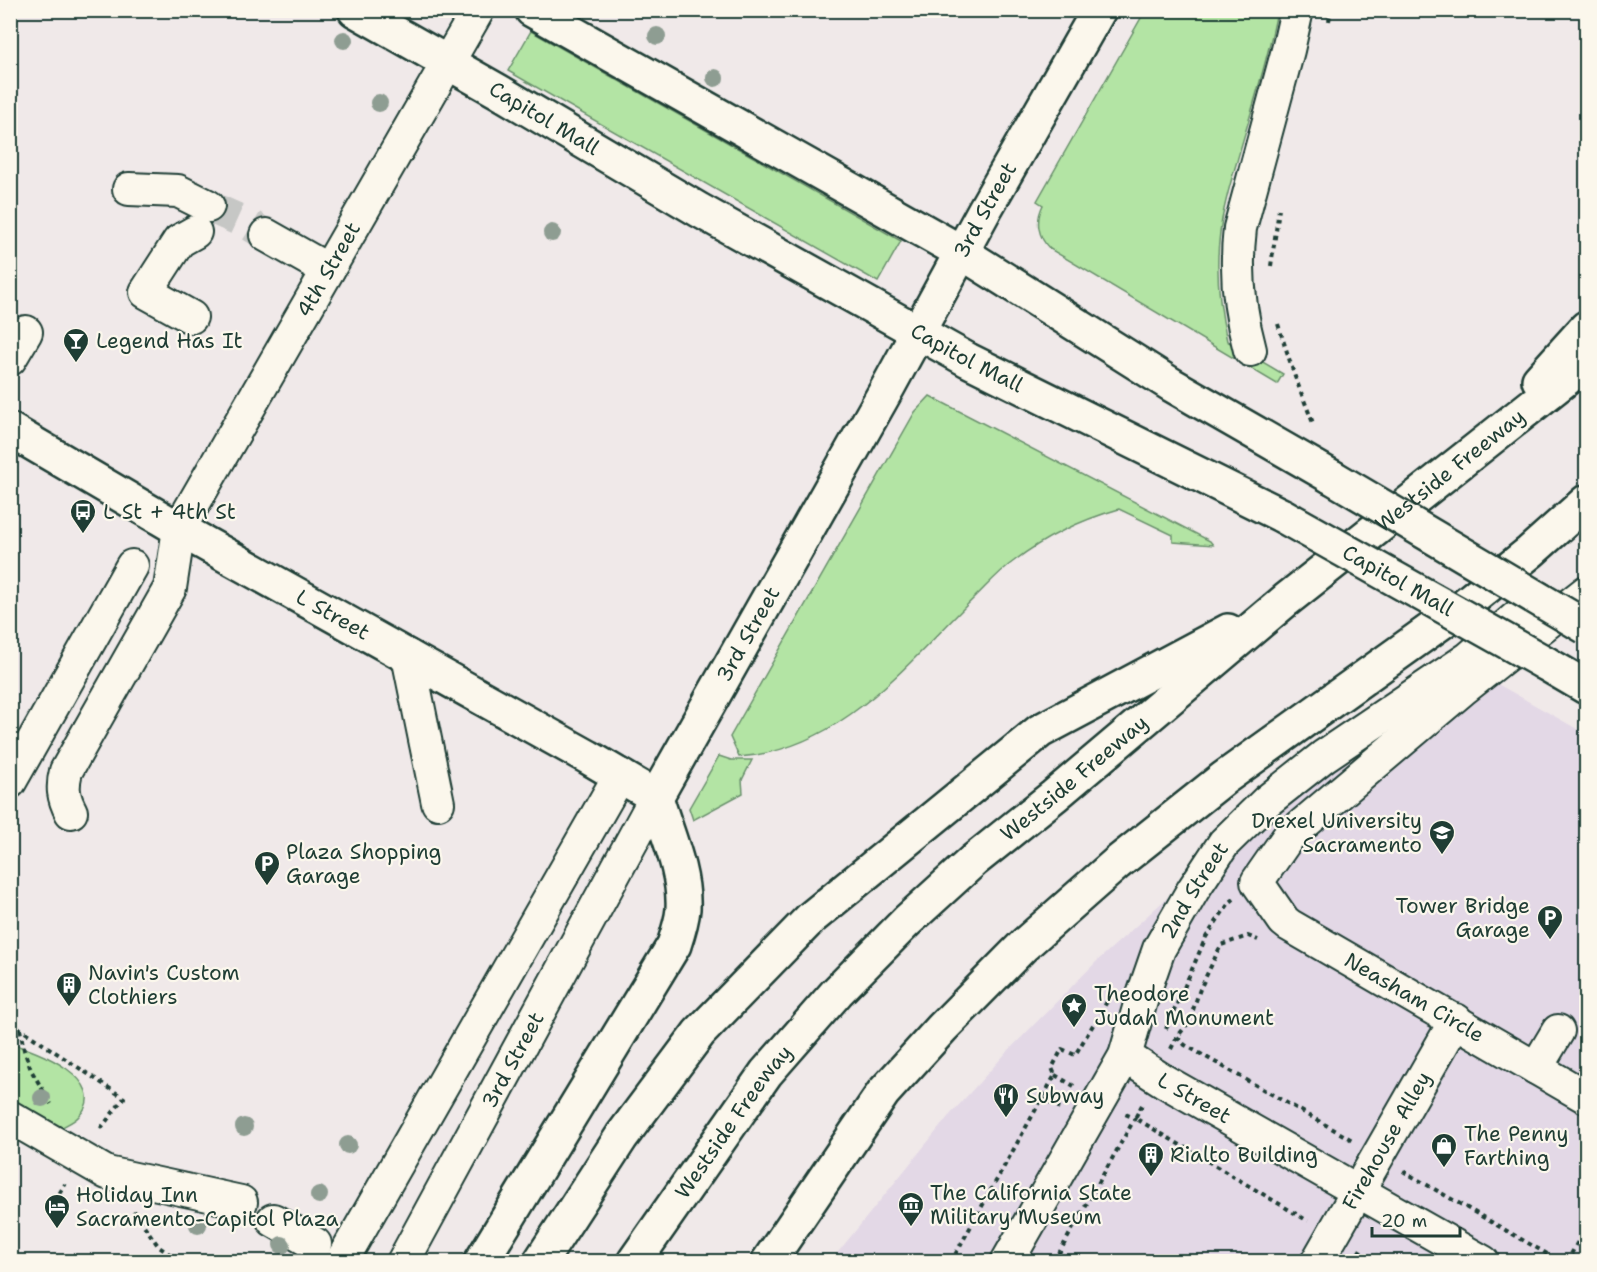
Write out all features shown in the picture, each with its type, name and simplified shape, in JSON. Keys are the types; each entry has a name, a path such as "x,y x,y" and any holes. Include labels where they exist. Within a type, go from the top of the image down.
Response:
{"main road":[{"name":"Capitol Mall","path":"355,10 699,210 916,332 1283,516 1587,687"},
{"path":"532,10 961,252 1172,385 1587,627"},
{"name":"3rd Street","path":"656,797 1099,10"},
{"path":"1468,456 1587,328"},
{"name":"Westside Freeway","path":"634,1262 766,1073 837,992 907,921 973,861 1054,796 1286,600 1587,363"},
{"name":"L Street","path":"10,430 179,530 656,797"},
{"path":"768,1262 883,1093 942,1028 1024,945 1117,863 1224,778 1457,611 1587,502"},
{"path":"540,1262 621,1136 699,1033 811,918 1040,731 1286,600"},
{"path":"481,1262 674,945 683,910 682,894 672,848 656,797"}],"street":[{"name":"4th Street","path":"179,530 478,10"},
{"path":"1250,351 1238,288 1237,248 1240,228 1297,10"},
{"path":"129,189 178,191 201,219 178,241 146,292 191,317"},
{"path":"266,235 328,270"},
{"path":"10,359 26,332"},
{"path":"71,812 64,800 62,786 66,771 170,588 179,530"},
{"path":"10,782 132,566"},
{"path":"1257,882 1289,836 1462,690 1587,592"},
{"name":"2nd Street","path":"1007,1262 1125,1056 1159,949 1192,890 1224,843 1267,801 1324,756 1469,658 1539,598"},
{"path":"408,657 438,803"},
{"path":"341,1262 620,775"},
{"name":"3rd Street","path":"403,1262 656,797"},
{"name":"Neasham Circle","path":"1257,882 1289,925 1587,1097"},
{"name":"Firehouse Alley","path":"1317,1262 1456,1020"},
{"path":"1536,1068 1557,1031"},
{"name":"L Street","path":"1125,1056 1164,1081 1483,1262"},
{"path":"10,1117 107,1173 241,1202"},
{"path":"273,1220 315,1244"}],"path":[{"path":"1329,21 1331,10"},
{"path":"1270,272 1282,198"},
{"path":"1275,317 1313,423"},
{"path":"1125,1056 1168,1028 1206,937 1229,903 1257,882"},
{"path":"1171,1048 1189,1022 1200,989 1221,945 1248,936 1267,944"},
{"path":"1074,1086 1055,1075 1052,1068 1062,1049 1074,1055 1109,998"},
{"path":"10,1022 124,1098 100,1129"},
{"path":"20,1029 31,1070 55,1110"},
{"path":"1177,1037 1185,1045 1355,1141"},
{"path":"951,1262 1055,1075"},
{"path":"1042,1098 1060,1108"},
{"path":"1054,1262 1142,1105"},
{"path":"1135,1118 1314,1224"},
{"path":"1394,1165 1561,1262"},
{"path":"107,1173 159,1247 182,1262"},
{"path":"55,1201 70,1175"},
{"path":"1567,1262 1587,1226"}],"shaded area":[{"path":"1471,669 1586,734 1586,1261 830,1262 948,1117 1006,1053 1096,962 1188,879"}],"green space":[{"path":"1145,11 1277,11 1264,67 1225,205 1220,232 1218,273 1227,341 1283,374 1277,384 1050,249 1040,234 1039,217 1043,205 1037,201"},
{"path":"531,31 901,241 878,282 508,71"},
{"path":"930,396 1210,541 1213,545 1173,542 1173,535 1119,509 1077,524 1038,544 1008,565 895,678 839,722 808,739 775,751 739,757 730,737 915,412"},
{"path":"719,756 731,760 752,760 742,780 743,793 693,820 689,808"},
{"path":"10,1044 52,1060 79,1079 86,1091 87,1103 77,1118 59,1129 11,1105"}],"tunnel":[{"path":"208,206 266,235"}],"place":[{"name":"Legend Has It","path":"76,364"},
{"name":"L St + 4th St","path":"83,535"},
{"name":"Drexel University Sacramento","path":"1442,856"},
{"name":"Plaza Shopping Garage","path":"267,887"},
{"name":"Tower Bridge Garage","path":"1550,941"},
{"name":"Navin's Custom Clothiers","path":"69,1008"},
{"name":"Theodore Judah Monument","path":"1074,1029"},
{"name":"Subway","path":"1006,1119"},
{"name":"The Penny Farthing","path":"1444,1169"},
{"name":"Rialto Building","path":"1151,1178"},
{"name":"The California State Military Museum","path":"911,1228"},
{"name":"Holiday Inn Sacramento-Capitol Plaza","path":"57,1230"}]}
